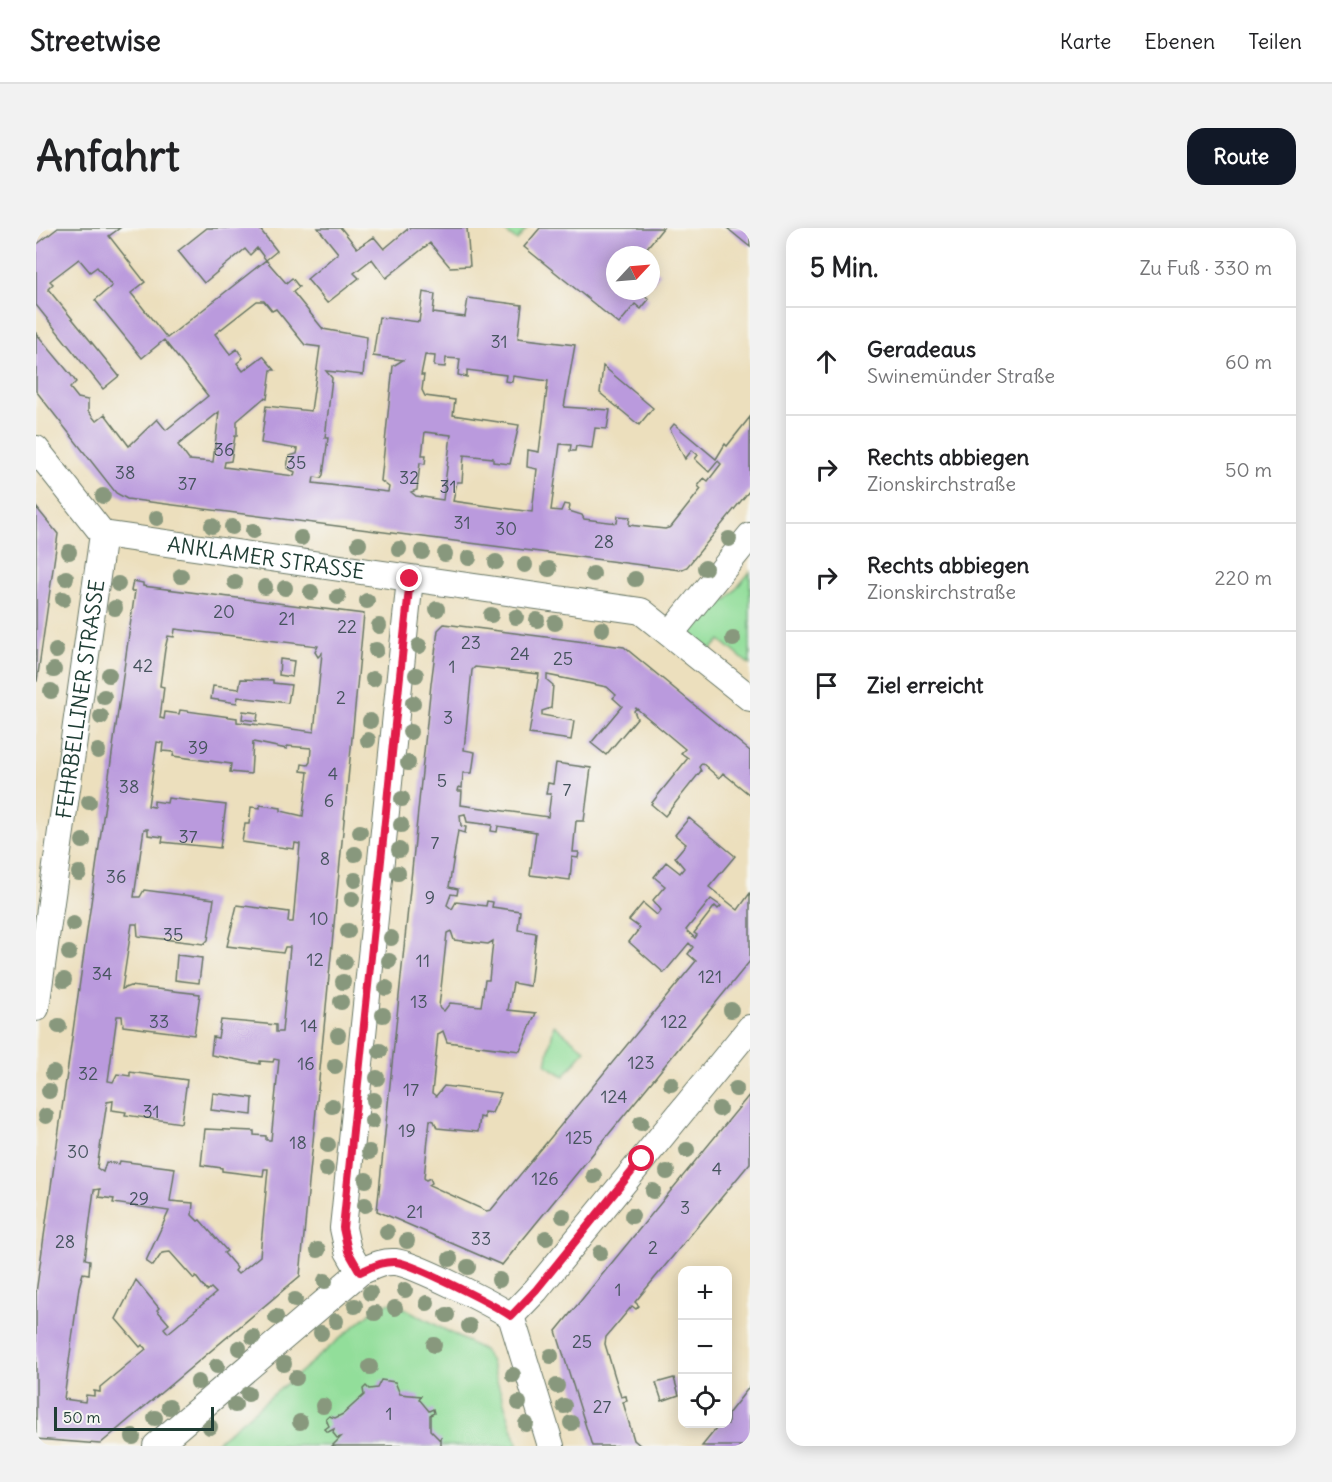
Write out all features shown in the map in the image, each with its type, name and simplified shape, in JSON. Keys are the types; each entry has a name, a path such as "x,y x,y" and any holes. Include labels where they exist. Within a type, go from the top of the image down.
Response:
{"street":[{"path":"36,449 103,534"},
{"name":"ANKLAMER STRASSE","path":"103,534 641,611 750,698"},
{"name":"FEHRBELLINER STRASSE","path":"36,1008 103,534"},
{"path":"671,633 750,536"},
{"path":"360,1272 348,1251 343,1228 410,579"},
{"path":"511,1316 536,1290 750,1028"},
{"path":"156,1446 360,1272 379,1263 398,1262 495,1306 511,1316 551,1446"}],"green space":[{"path":"501,228 527,228 517,241"},
{"path":"750,572 750,665 720,640 711,650 707,651 693,640 689,629 716,593 726,601"},
{"path":"554,1025 585,1050 564,1076 546,1065"},
{"path":"395,1303 483,1350 490,1360 518,1446 212,1446 381,1304"}],"building":[{"path":"58,228 120,228 109,236 145,282 131,293 167,338 266,260 286,283 292,278 299,287 293,292 323,329 367,337 363,375 326,371 332,378 325,438 328,438 323,475 321,478 314,477 313,483 388,492 389,487 381,481 393,366 403,360 373,356 379,317 419,322 423,292 435,294 433,313 465,317 468,298 522,305 518,338 575,345 564,407 610,410 607,429 595,428 592,448 576,446 575,451 570,451 571,445 560,444 551,510 561,511 564,504 570,505 569,511 582,515 584,519 617,523 618,516 630,517 629,525 665,529 671,527 701,489 698,486 704,478 708,481 721,464 718,461 709,472 695,459 698,455 692,450 685,459 670,429 674,424 716,459 725,444 727,446 750,417 750,490 687,567 680,570 127,499 116,493 36,391 36,333 76,382 70,388 78,398 88,400 88,411 96,421 105,414 129,446 157,419 166,430 208,396 164,340 142,358 95,300 112,286 97,267 90,272 79,259 50,281 53,284 48,289 119,376 103,389 36,305 36,245","holes":["257,301 264,301 272,311 276,309 305,345 320,347 311,411 266,406 261,443 298,449 297,454 289,456 287,468 295,472 294,476 224,467 225,462 231,461 235,436 237,436 237,421 264,398 267,399 271,370 275,370 263,356 243,371 237,363 243,358 237,349 230,354 215,334","425,355 435,356 434,366 445,367 446,358 460,359 458,375 467,377 467,370 506,375 505,381 512,382 513,376 548,381 539,452 528,450 527,467 537,469 532,512 453,501 457,482 462,482 464,455 493,458 493,462 510,464 519,425 453,415 455,400 425,396 422,390 424,375 421,375","219,412 213,462 189,460 178,445","425,432 451,435 443,500 416,496 411,492 417,490 420,463 425,464 426,455 422,455"]},
{"path":"207,228 259,228 277,251 266,260 257,248 250,255 245,249 204,283 178,251"},
{"path":"318,228 341,228 357,248 374,237 384,249 409,228 467,228 470,266 450,267 430,243 386,278 372,259 354,273 359,278 327,303 307,279 338,253"},
{"path":"540,228 663,228 648,246 606,246 606,300 648,300 641,309 635,304 619,324 524,247"},
{"path":"727,228 750,228 750,247"},
{"path":"603,366 653,408 639,425 600,393"},
{"path":"36,507 58,534 37,681 36,681"},
{"path":"133,581 143,583 143,586 364,614 300,1276 100,1444 36,1439 36,1293 135,591 131,591","holes":["175,629 318,646 315,652 318,657 322,653 314,732 237,722 237,718 180,710 179,714 165,712 164,719 160,718 164,687 160,686 165,649 168,636 174,637","157,742 163,743 162,751 174,752 173,756 231,764 230,772 251,774 253,742 287,749 287,746 311,748 310,762 308,765 302,764 301,771 308,772 303,816 281,811 281,808 260,805 260,808 251,807 249,824 245,824 242,842 294,849 295,843 300,844 293,922 288,922 289,912 237,905 227,946 283,953 285,947 290,947 282,1032 276,1032 276,1025 221,1020 218,1038 213,1037 211,1055 260,1064 260,1061 279,1060 271,1140 266,1140 266,1136 254,1135 254,1131 205,1129 201,1165 222,1168 222,1171 263,1176 264,1169 268,1169 260,1256 238,1274 235,1271 237,1268 224,1253 227,1251 200,1220 198,1221 192,1215 193,1203 170,1201 175,1168 120,1161 119,1164 106,1162 103,1172 97,1168 107,1102 113,1101 112,1110 126,1112 125,1115 181,1123 187,1080 130,1072 130,1076 117,1074 113,1082 108,1081 117,1016 122,1016 123,1026 194,1035 200,994 130,986 122,989 132,924 137,924 138,936 204,944 208,940 214,899 144,890 140,897 134,897 144,829 148,829 148,835 163,837 162,842 220,848 226,805 168,798 167,803 154,801 154,807 148,806","100,1189 99,1197 114,1199 113,1203 169,1211 146,1261 153,1266 162,1253 170,1252 207,1291 211,1288 216,1293 168,1333 164,1328 169,1324 136,1280 116,1319 140,1347 142,1345 146,1349 100,1387 100,1392 94,1391 94,1396 86,1395 85,1402 64,1399 79,1287 83,1273 89,1274 90,1260 85,1259 94,1190"]},
{"path":"444,624 624,647 750,751 750,795 723,773 719,778 702,763 699,767 701,771 665,816 651,804 688,758 681,753 685,749 636,708 634,711 637,718 606,755 591,743 622,706 613,698 616,695 607,687 547,675 547,680 553,685 551,708 542,711 542,715 574,721 571,740 529,734 539,674 475,667 472,670 464,750 475,752 472,773 463,773 462,788 459,787 458,791 462,791 461,805 548,817 551,794 546,794 548,783 553,784 556,763 591,768 584,821 576,821 573,852 579,852 578,858 572,857 570,880 530,875 536,832 498,826 497,832 491,831 492,825 467,822 465,814 460,815 461,826 466,827 465,833 458,831 449,887 458,889 457,895 451,894 447,905 452,909 456,902 486,906 487,901 493,902 492,907 520,911 518,930 536,933 530,986 513,983 508,1010 536,1013 520,1051 447,1042 443,1031 438,1034 432,1093 436,1096 444,1086 501,1093 492,1113 484,1112 484,1118 480,1117 478,1132 437,1128 434,1121 430,1120 424,1178 426,1180 430,1178 432,1183 429,1185 486,1211 491,1210 696,961 688,954 693,947 689,943 664,973 629,942 640,928 629,920 643,903 657,915 661,910 653,900 665,886 654,877 666,862 680,873 684,868 675,857 686,844 675,835 689,818 735,856 709,887 738,910 750,893 750,961 502,1265 377,1211 438,630","holes":["711,899 721,906 718,909 715,906 694,933 697,935 695,938 686,930","451,931 454,940 488,944 493,941 489,980 485,980 481,1006 450,1003 444,1011 439,1007 447,933"]},
{"path":"280,659 294,661 292,677 279,675"},
{"path":"241,679 273,680 273,683 291,685 288,703 238,697 237,703 211,699 213,686 239,689"},
{"path":"243,711 258,713 257,721 242,719"},
{"path":"177,955 202,958 199,983 175,980"},
{"path":"213,1093 253,1098 252,1115 211,1110"},
{"path":"750,1094 750,1163 635,1302 639,1306 636,1309 632,1306 606,1337 605,1344 621,1397 626,1396 627,1401 623,1402 634,1440 641,1446 592,1446 556,1331"},
{"path":"674,1378 678,1395 662,1401 656,1383"},
{"path":"381,1380 395,1382 400,1394 421,1396 419,1399 429,1411 433,1409 434,1413 430,1415 430,1430 439,1439 441,1438 441,1446 332,1446 341,1437 337,1438 333,1433 334,1429 328,1432 325,1429 329,1426 326,1419 329,1416 335,1418 343,1414 364,1395 363,1389 366,1386 369,1389 377,1388"},
{"path":"750,1386 750,1446 702,1446 717,1428 732,1428 732,1409"}],"route":[{"path":"410,579 343,1228 348,1251 360,1272 379,1263 398,1262 495,1306 511,1316 536,1290 642,1159"}]}
